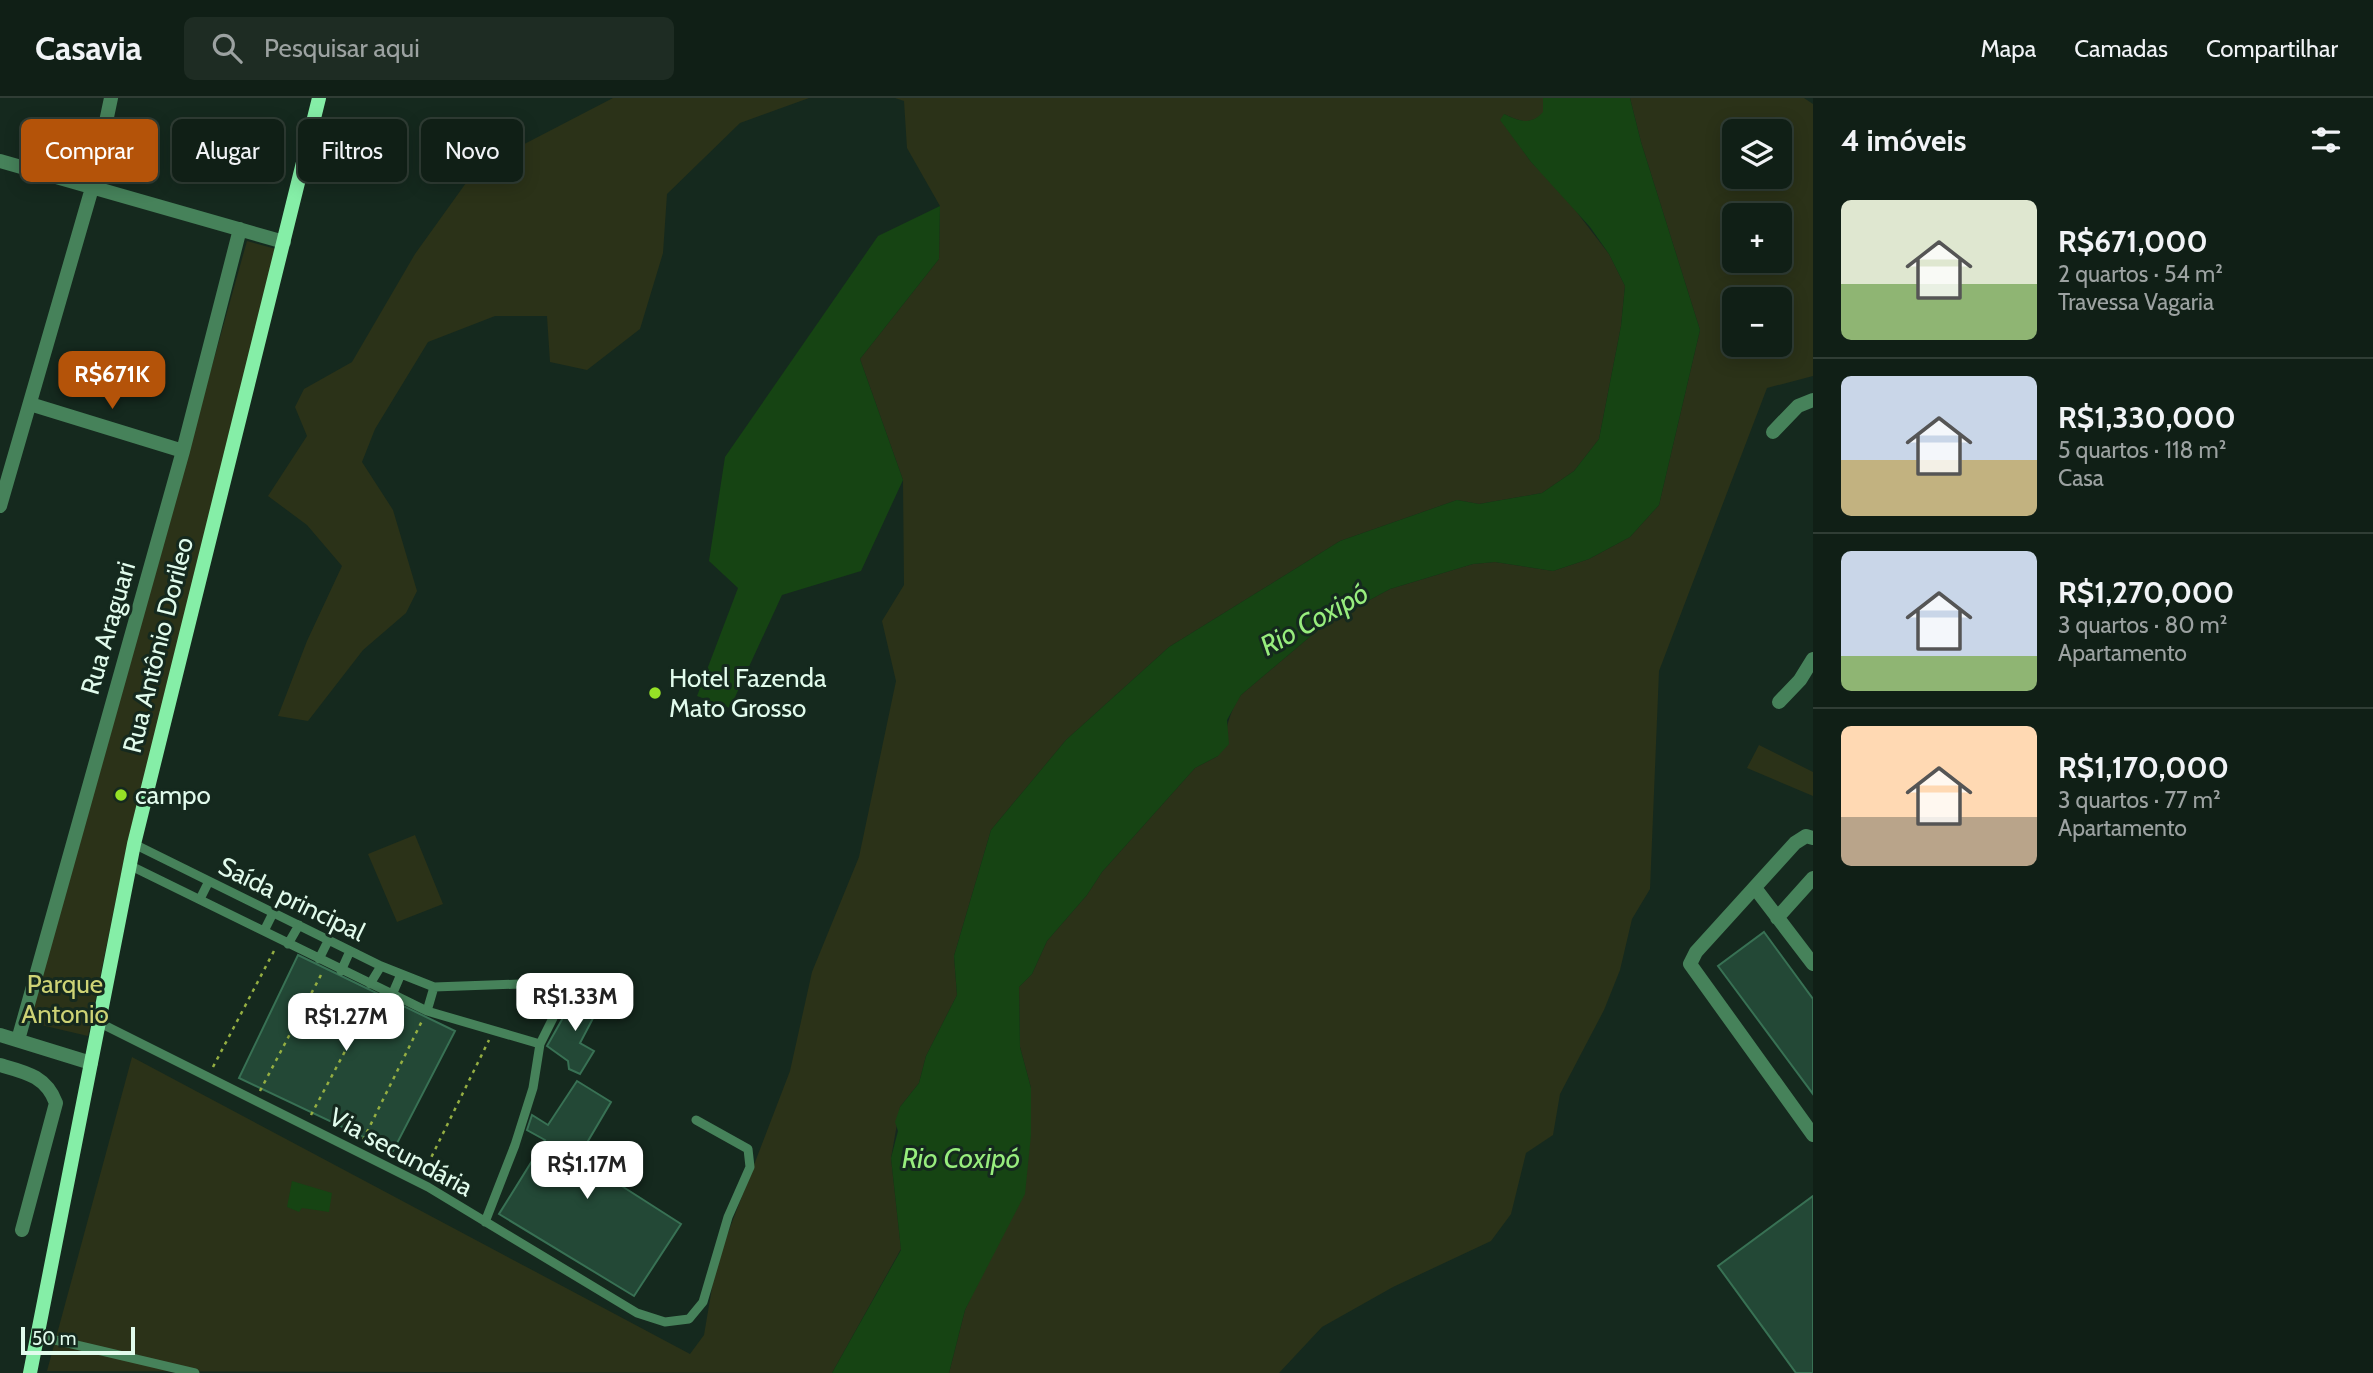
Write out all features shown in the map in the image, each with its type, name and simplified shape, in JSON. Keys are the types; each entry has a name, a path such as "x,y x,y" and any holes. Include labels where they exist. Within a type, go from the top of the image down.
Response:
{"street":[{"path":"0,506 92,188 111,98"},
{"name":"Rua Antônio Dorileo","path":"30,1373 134,845 319,98"},
{"path":"0,161 284,242"},
{"name":"Rua Araguari","path":"18,1040 183,451 240,229"},
{"path":"1773,432 1798,406 1813,400"},
{"path":"30,404 183,451"},
{"path":"1779,702 1800,680 1813,659"},
{"path":"1813,838 1800,838 1696,952 1690,964 1813,1135"},
{"path":"1777,918 1813,878"},
{"path":"1755,888 1777,918 1809,948 1813,964"},
{"path":"0,1035 90,1063"},
{"path":"0,1065 34,1074 53,1094 56,1103 22,1230"}],"lane":[{"name":"Saída principal","path":"134,845 381,966 434,987"},
{"path":"130,865 427,1011 540,1044"},
{"path":"200,900 209,881"},
{"path":"264,931 273,913"},
{"path":"284,942 299,925"},
{"path":"323,962 328,940"},
{"path":"341,971 350,951"},
{"path":"374,986 381,966"},
{"path":"391,995 401,974"},
{"path":"427,1011 434,987 520,984 547,994 554,1004 553,1018 540,1044 533,1088 485,1222"},
{"name":"Via secundária","path":"98,1022 419,1182 637,1313 665,1322 689,1319 703,1303 729,1217 750,1167 748,1149 696,1120"},
{"path":"38,1336 195,1373"}],"path":[{"path":"208,1078 284,942"},
{"path":"256,1099 323,962"},
{"path":"306,1125 374,986"},
{"path":"358,1150 427,1011"},
{"path":"419,1182 494,1031"}],"green space":[{"path":"613,98 809,98 740,123 667,194 663,253 640,329 587,370 550,362 547,316 495,316 428,342 375,429 362,462 393,510 417,591 406,613 363,650 308,721 278,716 307,641 342,566 307,525 268,496 307,436 295,407 304,389 352,362 415,254 467,182 523,182 523,145"},
{"path":"895,98 1543,98 1543,113 1534,120 1520,120 1504,114 1507,128 1531,162 1562,193 1609,254 1625,286 1621,326 1599,439 1574,471 1542,493 1479,504 1457,500 1340,541 1169,647 1066,740 991,830 954,956 957,995 926,1056 919,1083 900,1107 891,1158 901,1249 832,1373 47,1371 132,1057 690,1354 704,1335 716,1264 790,1071 812,972 859,857 896,681 882,621 904,585 903,480 860,359 939,259 940,206 907,148 904,101"},
{"path":"1630,98 1804,98 1813,104 1813,376 1767,388 1659,671 1650,889 1632,919 1620,970 1604,1010 1560,1094 1553,1135 1526,1153 1511,1214 1491,1241 1393,1287 1322,1327 1279,1373 949,1373 965,1310 986,1265 1031,1088 1020,1047 1019,987 1032,974 1047,941 1087,895 1102,872 1195,768 1218,756 1230,717 1241,695 1325,624 1390,589 1473,564 1495,562 1553,571 1589,559 1630,537 1659,505 1700,330 1641,142"},
{"name":"Parque Antonio","path":"247,241 276,249 128,841 88,1036 28,1022"},
{"path":"1759,745 1813,772 1813,796 1747,768"},
{"path":"415,835 443,904 397,922 368,854"}],"water":[{"name":"Rio Coxipó","path":"1543,98 1630,98 1641,142 1700,330 1659,505 1630,537 1589,559 1553,571 1495,562 1473,564 1390,589 1325,624 1241,695 1227,720 1229,744 1218,756 1195,768 1102,872 1087,895 1047,941 1032,974 1019,987 1020,1047 1031,1088 1031,1135 1025,1194 965,1310 949,1373 832,1373 901,1250 891,1158 898,1131 895,1122 900,1107 919,1083 926,1056 957,995 954,956 991,830 1066,740 1169,647 1340,541 1457,500 1479,504 1542,493 1574,471 1599,439 1621,326 1625,286 1609,254 1590,227 1531,162 1500,120 1504,114 1520,120 1534,119 1543,112"},
{"path":"940,206 939,259 860,359 903,480 861,571 782,595 730,708 697,696 738,588 709,561 725,457 878,236"},
{"path":"292,1181 332,1193 329,1212 302,1208 299,1212 287,1207"}],"building":[{"path":"1764,932 1813,999 1813,1094 1718,966"},
{"path":"298,955 455,1031 393,1151 239,1078"},
{"path":"577,993 601,1003 580,1043 594,1051 580,1074 569,1069 568,1061 547,1046"},
{"path":"577,1081 611,1102 578,1158 681,1224 634,1296 499,1214 545,1140 527,1130 532,1115 548,1125"},
{"path":"1813,1196 1813,1373 1796,1373 1718,1266"}],"place":[{"name":"Hotel Fazenda Mato Grosso","path":"655,693"},
{"name":"campo","path":"121,795"}]}
